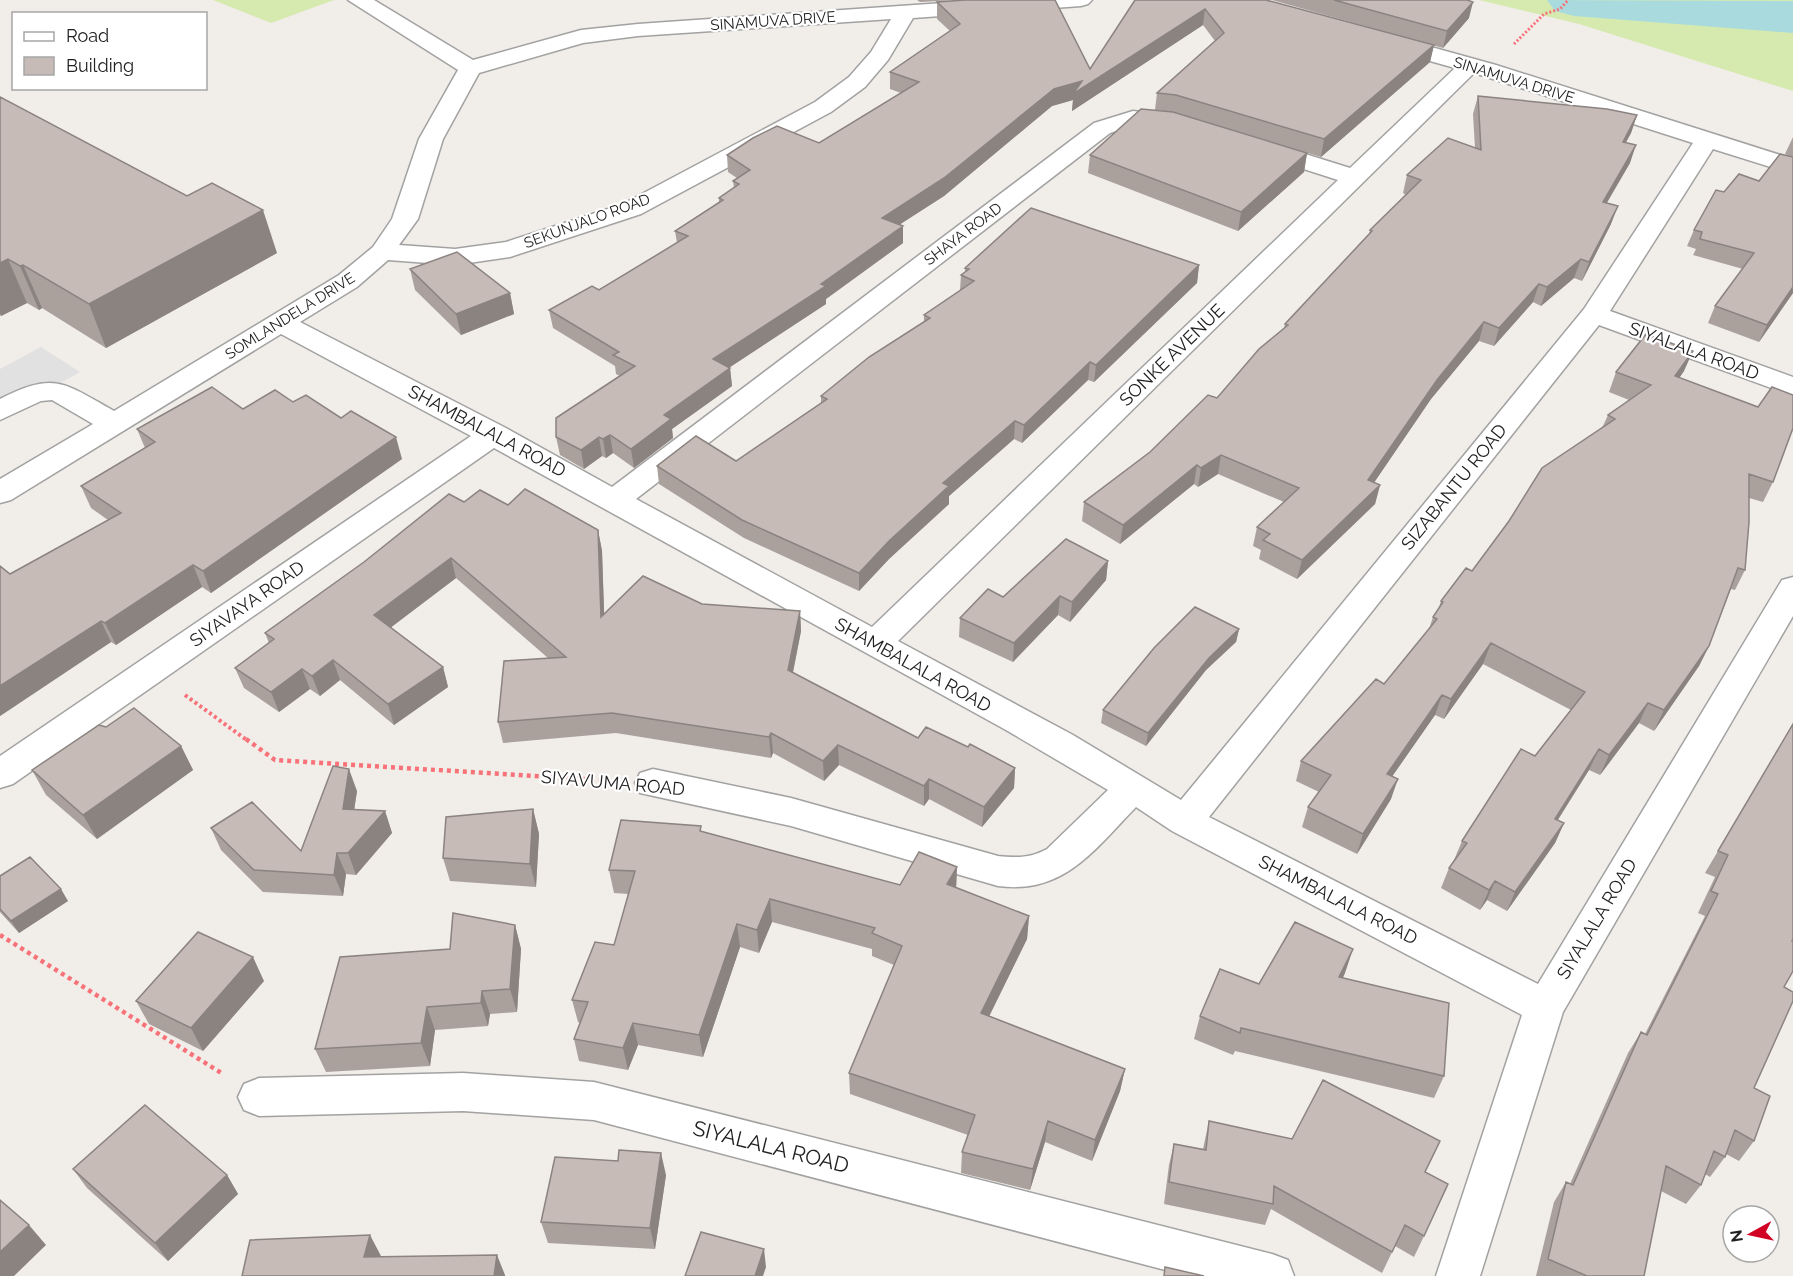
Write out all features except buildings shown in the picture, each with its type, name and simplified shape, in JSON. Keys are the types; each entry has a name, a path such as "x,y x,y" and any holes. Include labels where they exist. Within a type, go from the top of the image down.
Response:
{"street":[{"path":"359,0 470,68"},
{"name":"SINAMUVA DRIVE","path":"470,68 581,37 638,30 1081,0"},
{"name":"SEKUNJALO ROAD","path":"382,252 455,257 510,249 632,209 823,107 857,82 880,55 906,12"},
{"name":"SINAMUVA DRIVE","path":"1366,36 1478,68 1793,167"},
{"name":"SOMLANDELA DRIVE","path":"0,493 348,281 382,252 405,219 435,131 470,68"},
{"name":"SONKE AVENUE","path":"875,644 1355,177 1478,68"},
{"name":"SHAYA ROAD","path":"615,500 1102,128 1133,118 1173,121 1196,128"},
{"name":"SIZABANTU ROAD","path":"1185,821 1594,314 1707,140"},
{"path":"1241,142 1355,177"},
{"name":"SIYALALA ROAD","path":"1594,314 1793,387"},
{"name":"SHAMBALALA ROAD","path":"281,322 615,500 1134,787 1185,821 1545,1007"},
{"path":"0,411 33,394 56,390 115,424"},
{"name":"SIYAVAYA ROAD","path":"0,774 494,434"},
{"name":"SIYALALA ROAD","path":"1458,1276 1545,1007 1793,588"},
{"name":"SIYAVUMA ROAD","path":"653,783 729,797 998,871 1022,874 1046,869 1060,860 1134,787"},
{"name":"SIYALALA ROAD","path":"259,1097 463,1092 594,1101 1272,1276"}],"path":[{"path":"1478,68 1544,14 1560,9 1568,0"},
{"name":"SIYAVUMA ROAD","path":"150,670 275,760 653,783"},
{"path":"0,935 259,1097"}],"green space":[{"path":"213,0 334,0 271,23"},
{"path":"1479,0 1793,0 1793,91 1579,24"}],"shaded area":[{"path":"41,347 80,372 0,416 0,369"}],"waterway":[{"path":"1574,0 1793,17"}]}
